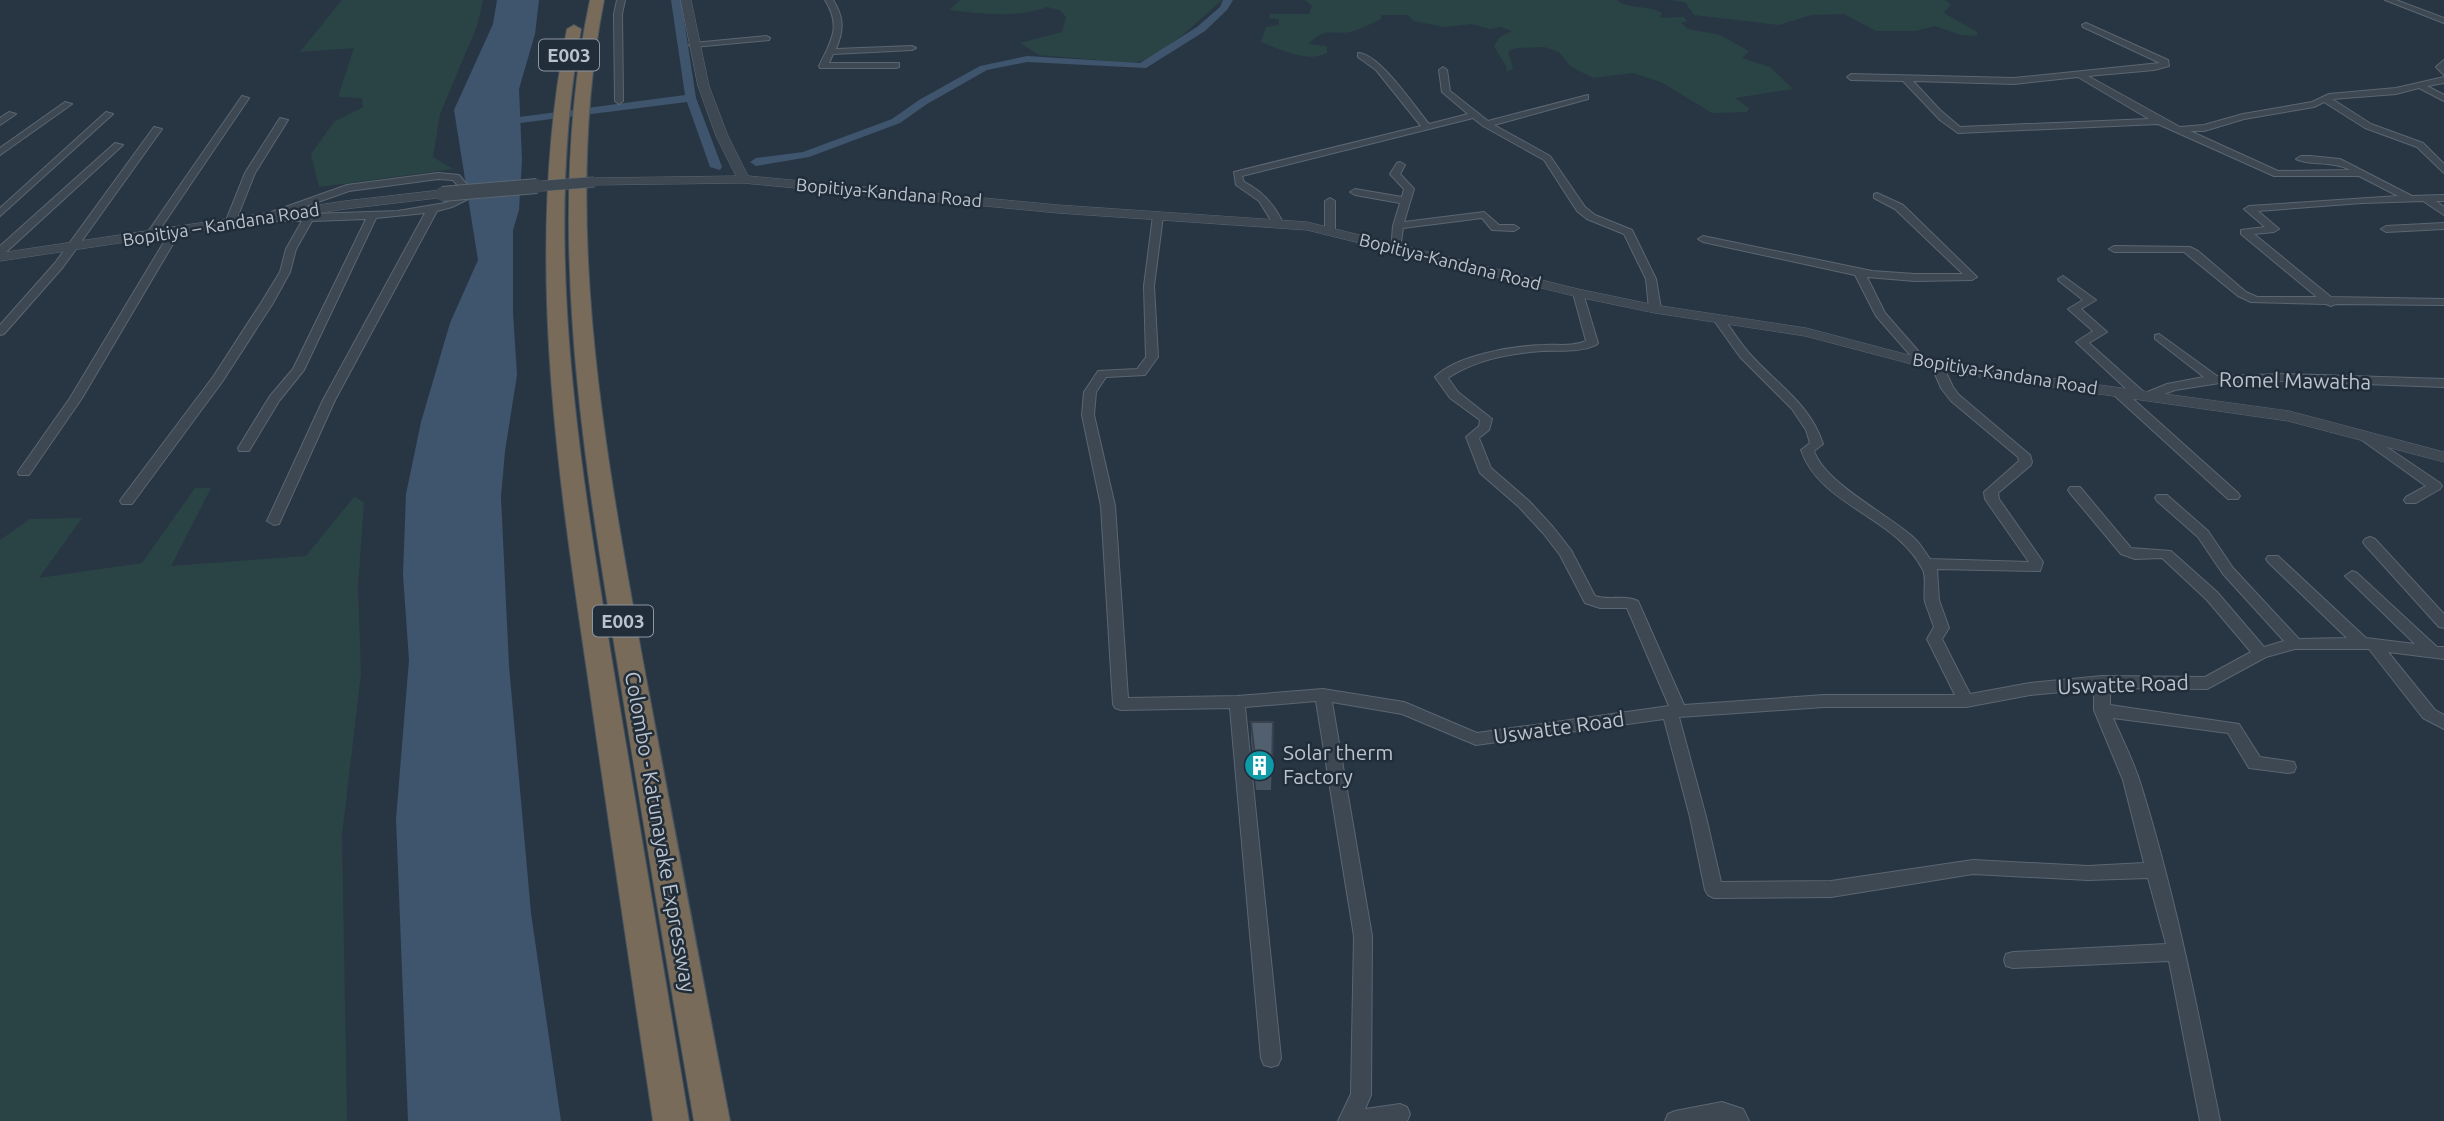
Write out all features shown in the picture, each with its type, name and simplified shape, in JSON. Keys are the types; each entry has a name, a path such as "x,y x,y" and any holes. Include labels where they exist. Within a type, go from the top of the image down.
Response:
{"highway":[{"name":"Colombo - Katunayake Expressway","path":"597,0 570,114 585,345 593,424 620,604 712,1121"},
{"name":"Colombo - Katunayake Expressway","path":"578,10 556,280 560,350 577,520 671,1121"}],"street":[{"path":"620,101 618,14 621,0"},
{"path":"686,0 693,45 706,94 723,137 737,159 743,179"},
{"path":"829,0 839,12 840,20 835,45 823,66 896,65"},
{"path":"2389,0 2444,21"},
{"path":"2431,15 2444,14"},
{"path":"1851,77 2014,81 2166,64 2086,25"},
{"path":"693,45 766,38"},
{"path":"829,52 912,48"},
{"path":"1361,55 1379,68 1426,126"},
{"path":"1443,70 1446,92 1486,124 1547,158 1581,209 1591,217 1628,232 1651,279 1655,309"},
{"path":"2080,75 2160,121 2277,174 2361,173"},
{"path":"1906,79 1927,99 1932,108 1958,130 2160,121"},
{"path":"2176,128 2204,128 2335,96 2421,87 2444,80"},
{"path":"2421,87 2444,98"},
{"path":"1486,124 1585,97"},
{"path":"150,236 245,98"},
{"path":"2325,99 2368,126 2420,145 2444,170"},
{"path":"0,152 68,104"},
{"path":"0,122 12,114"},
{"path":"0,213 109,114"},
{"path":"1278,223 1269,204 1254,190 1238,183 1237,174 1351,148 1475,115"},
{"path":"230,223 250,173 283,120"},
{"path":"0,332 59,265 157,129"},
{"path":"0,252 118,145"},
{"path":"2301,159 2334,159 2348,163 2361,173 2411,199"},
{"path":"1395,249 1398,226 1409,189 1395,174 1400,165"},
{"path":"438,176 456,177 464,187 463,199 432,210 308,219 264,218 347,188 438,176"},
{"name":"Bopitiya-Kandana Road","path":"442,194 594,182 743,179 1158,216 1278,223 1331,232 1578,293 1655,309 1806,332 1938,367 2289,416 2444,457"},
{"path":"1355,192 1407,201"},
{"name":"Bopitiya – Kandana Road","path":"0,257 442,194"},
{"path":"1703,239 1762,249 1859,272 1918,278 1972,277 1899,207 1877,196"},
{"path":"2425,198 2444,212"},
{"path":"2331,303 2245,232 2274,229 2249,209 2362,200 2444,198"},
{"path":"1330,201 1331,232"},
{"path":"274,522 329,400 432,210"},
{"path":"244,448 274,399 298,370 374,213"},
{"path":"1398,226 1484,215 1496,229 1514,228"},
{"name":"Uswatte Road","path":"1158,216 1149,257 1147,317 1152,357 1140,372 1102,374 1090,392 1088,415 1108,506 1121,704 1237,702 1323,695 1404,708 1476,739 1674,712 1824,701 1966,701 2030,689 2102,682 2207,683 2261,653 2295,644 2367,643 2437,652"},
{"path":"127,500 239,346 285,272 291,249 308,219"},
{"path":"2386,229 2444,226"},
{"path":"24,472 76,398 176,232"},
{"path":"2113,249 2186,249 2242,294 2255,300 2331,303 2444,302"},
{"path":"1859,272 1880,314 1923,363"},
{"path":"2063,279 2090,300 2074,309 2101,332 2082,342 2144,396"},
{"path":"1578,293 1592,343 1581,348 1541,348 1500,356 1453,367 1441,377 1454,395 1486,419 1485,427 1472,437 1485,470 1524,504 1548,530 1566,553 1590,599 1600,603 1627,602 1633,605 1674,712 1714,890 1831,889 1973,867 2088,873 2156,870"},
{"path":"2426,302 2444,315"},
{"path":"1719,319 1744,355 1797,408 1814,430 1817,444 1807,450 1812,464 1829,481 1910,542 1931,571 1932,600 1942,628 1934,639 1966,701"},
{"path":"2159,337 2215,380"},
{"path":"1926,564 2035,568 2036,562 1992,499 1991,492 2026,462 2024,455 1955,398 1947,388 1938,367"},
{"name":"Romel Mawatha","path":"2144,396 2193,381 2215,380 2304,377 2444,383"},
{"path":"2119,393 2233,496"},
{"path":"2362,434 2435,486 2411,500"},
{"path":"2074,490 2126,551 2132,555 2157,551 2166,554 2212,596 2261,653"},
{"path":"2162,498 2203,534 2228,571 2295,644"},
{"path":"2370,542 2444,623"},
{"path":"2273,559 2367,643 2429,714 2444,723"},
{"path":"2352,576 2437,652"},
{"path":"2102,682 2102,710 2131,780 2177,952 2210,1121"},
{"path":"1323,695 1363,936 1361,1096 1349,1121"},
{"path":"1237,702 1271,1058"},
{"path":"2102,710 2233,728 2255,763 2288,767"},
{"path":"2012,960 2177,952"},
{"path":"1675,1121 1722,1112 1736,1116 1739,1121"},
{"path":"1349,1121 1400,1114"}],"green space":[{"path":"342,0 483,0 477,26 440,114 433,157 453,169 319,187 311,154 334,122 363,107 362,98 338,97 354,48 300,52"},
{"path":"960,0 1222,0 1168,46 1144,60 1133,63 1039,55 1020,43 1062,32 1066,17 1060,10 1047,7 1024,13 1000,14 949,10"},
{"path":"1305,0 1617,0 1626,5 1662,13 1659,18 1683,17 1687,21 1681,23 1688,29 1720,35 1749,51 1742,58 1770,67 1793,89 1735,98 1749,108 1747,112 1712,113 1661,82 1633,73 1593,78 1570,66 1559,52 1544,47 1508,51 1513,69 1506,72 1507,68 1494,46 1500,37 1512,31 1472,24 1444,27 1413,21 1408,15 1381,15 1381,19 1354,31 1319,35 1308,44 1327,46 1327,53 1319,56 1302,56 1261,42 1266,27 1279,25 1279,19 1269,18 1270,14 1309,14 1312,6"},
{"path":"1669,0 1945,0 1951,4 1944,13 1977,32 1977,36 1961,35 1935,26 1915,31 1876,31 1844,14 1811,15 1779,25 1694,15 1685,2"},
{"path":"195,488 211,488 171,566 306,556 354,497 364,502 358,587 361,673 342,835 347,1121 0,1121 0,540 30,519 82,518 39,578 142,563"}],"water":[{"path":"497,0 539,0 535,34 519,89 522,160 519,210 513,230 513,313 517,375 501,497 509,666 531,913 561,1121 408,1121 396,819 409,660 403,575 406,494 421,422 450,323 478,260 454,110 493,24"}],"building":[{"path":"1251,722 1273,722 1272,773 1257,773"}],"waterway":[{"path":"676,0 691,98"},
{"path":"756,162 805,155 896,121 923,102 984,68 1027,59 1142,66 1201,29 1224,8 1228,0"},
{"path":"496,123 691,98"},
{"path":"691,98 716,167"}],"place":[{"name":"Solar therm Factory","path":"1260,765"}]}
